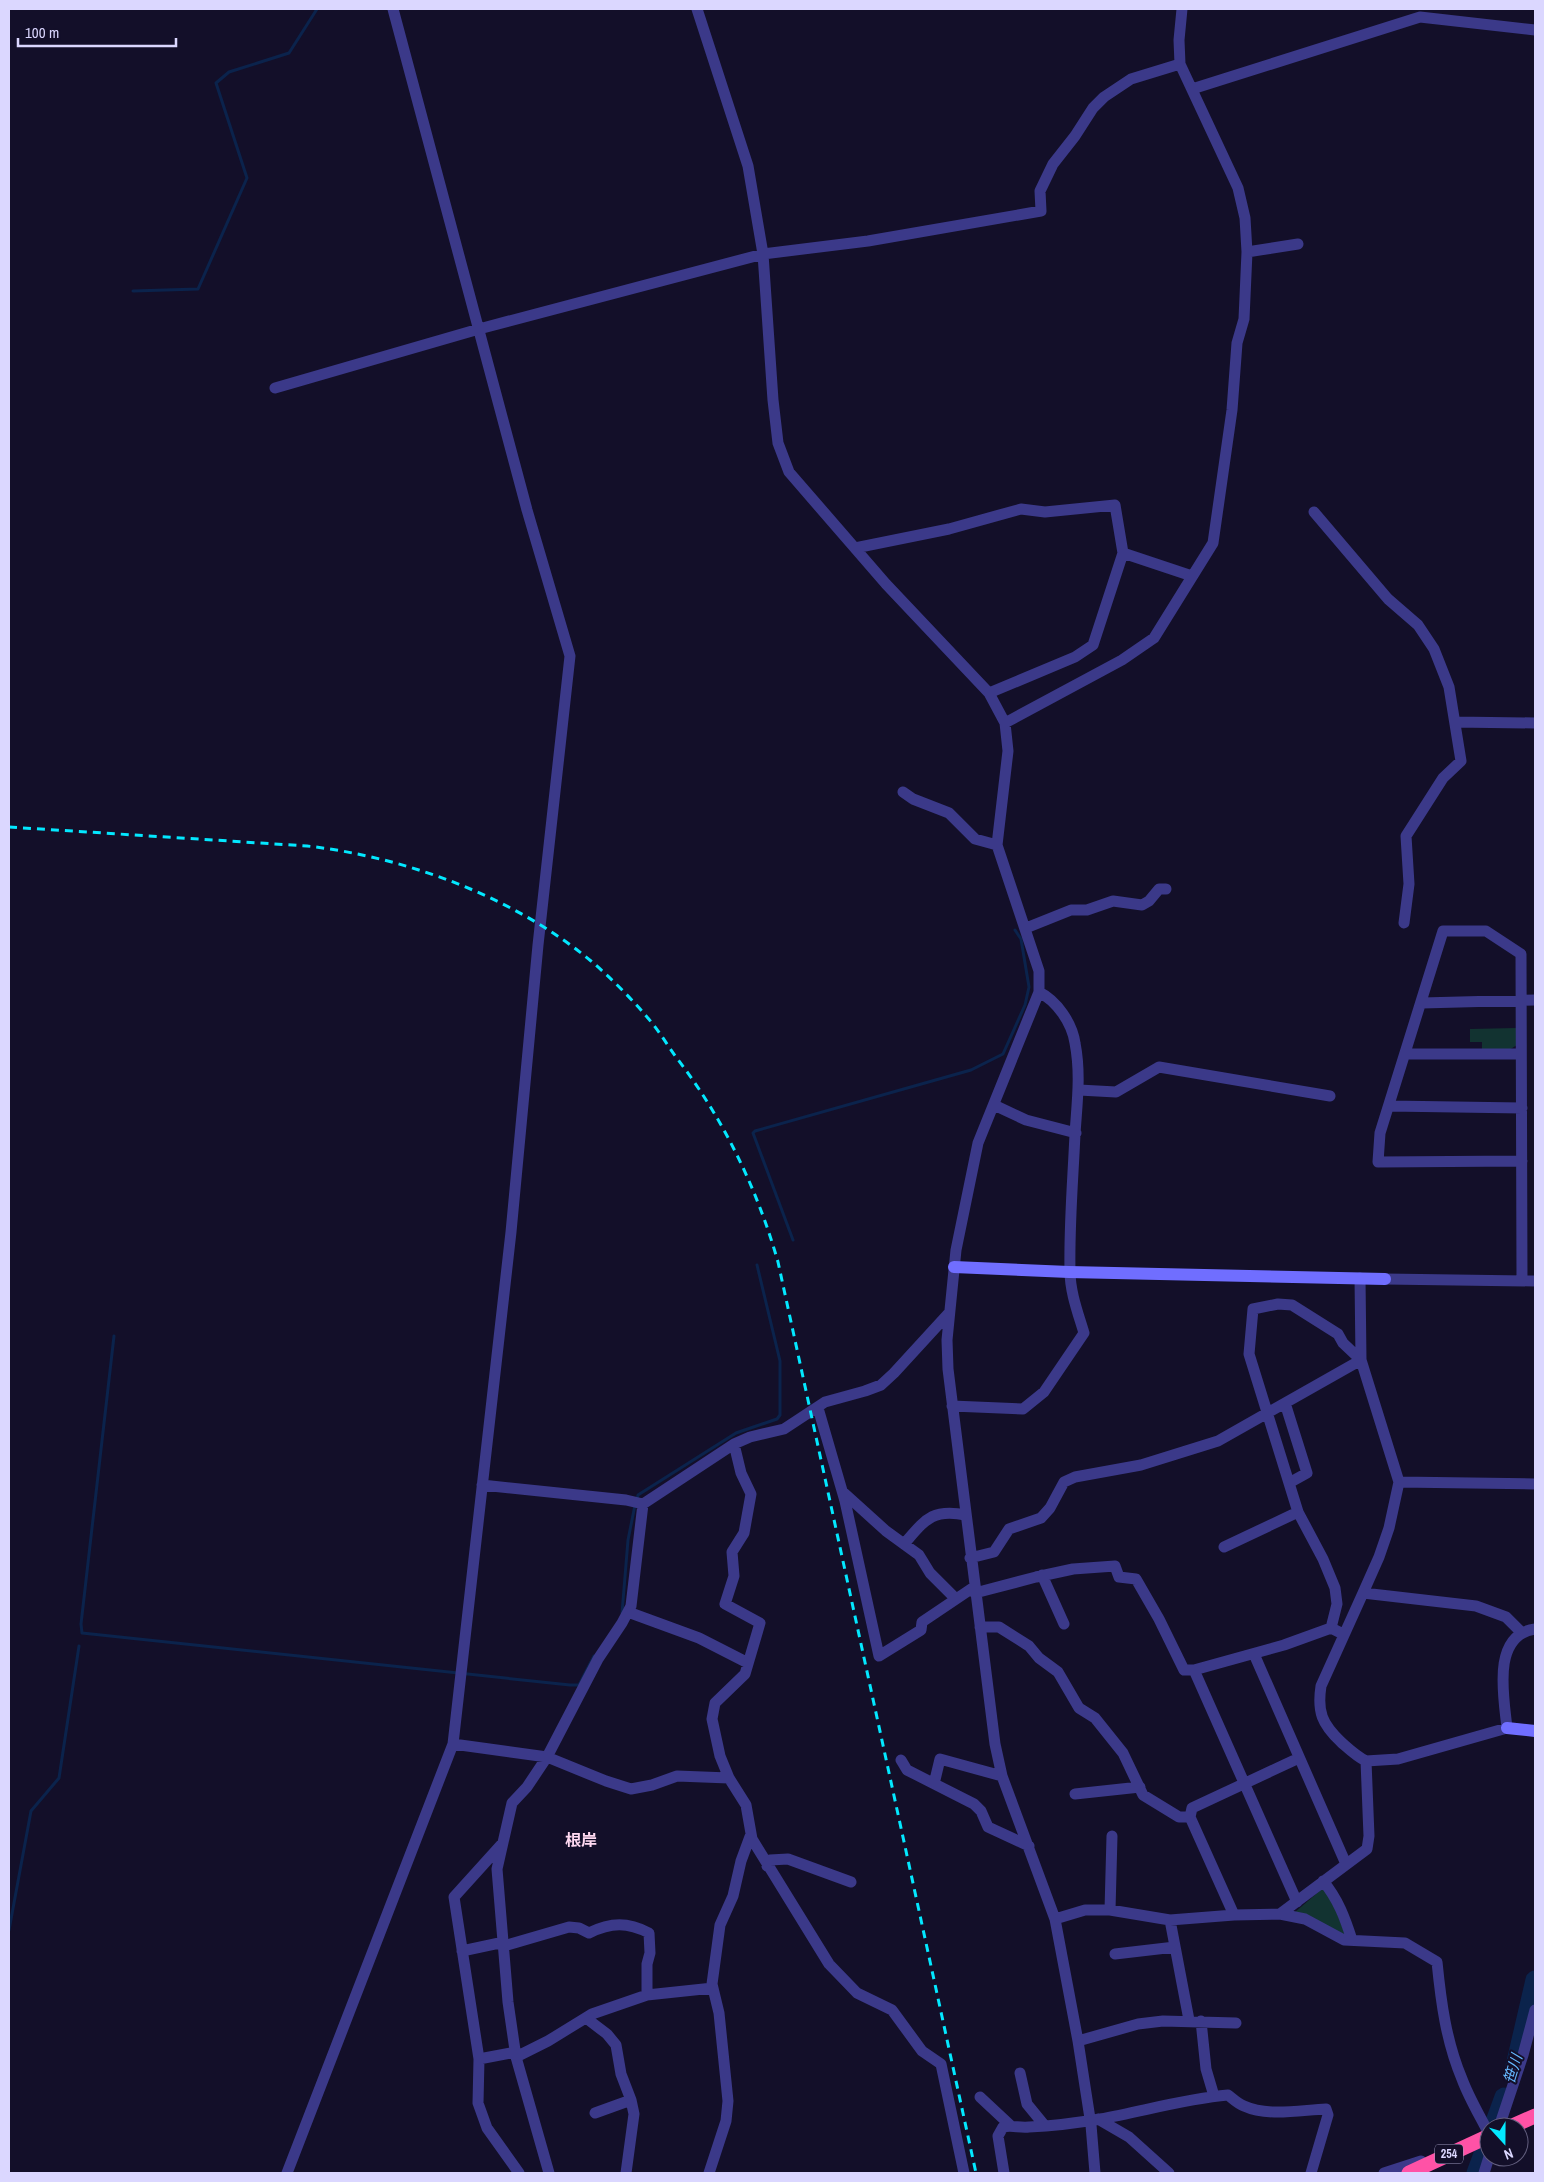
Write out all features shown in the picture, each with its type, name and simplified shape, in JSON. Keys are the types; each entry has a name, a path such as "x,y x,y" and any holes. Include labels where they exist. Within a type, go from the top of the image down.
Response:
{"highway":[{"name":"254","path":"1409,2173 1479,2140"}],"street":[{"path":"287,2173 453,1744 511,1232 538,945 570,656 527,510 393,9"},
{"path":"697,9 748,166 763,254 773,400 778,443 790,472 886,584 989,693 1005,723 1008,751 997,845 1039,971 1039,992 978,1143 964,1206 954,1267 949,1313 948,1368 970,1558 995,1744 1002,1776 1055,1919 1094,2119 1095,2173"},
{"path":"1005,723 1141,648 1154,638 1213,543 1232,410 1237,343 1244,319 1247,252 1245,218 1238,188 1180,64 1178,40 1182,9"},
{"path":"1192,89 1420,17 1535,30"},
{"path":"275,388 479,329 763,254 868,240 1041,211 1040,191 1053,164 1075,136 1093,108 1104,97 1131,80 1180,64"},
{"path":"1247,252 1298,244"},
{"path":"855,548 949,529 1021,509 1045,512 1115,505 1123,553 1093,645 1075,657 989,693"},
{"path":"1314,512 1388,598 1418,625 1434,648 1449,687 1461,761 1443,778 1406,836 1408,884 1404,923"},
{"path":"1123,553 1192,576"},
{"path":"1455,722 1535,723"},
{"path":"903,792 913,799 949,813 976,838 997,845"},
{"path":"1026,928 1071,910 1087,910 1113,901 1142,905 1149,901 1159,889 1166,889"},
{"path":"1522,1161 1378,1162 1380,1133 1443,931 1486,931 1521,954 1522,1108 1522,1161 1522,1281"},
{"path":"952,1406 1023,1409 1044,1392 1084,1333 1074,1303 1070,1272 1079,1090 1075,1041 1059,1008 1048,996 1039,992"},
{"path":"1422,1003 1535,1000"},
{"path":"1405,1054 1521,1054"},
{"path":"1079,1090 1116,1092 1159,1067 1330,1096"},
{"path":"994,1105 1026,1120 1076,1133"},
{"path":"1389,1106 1522,1108"},
{"path":"954,1267 1070,1272 1535,1281"},
{"path":"1360,1278 1361,1360 1398,1482 1384,1542 1321,1686 1319,1701 1324,1723 1356,1756 1366,1761 1398,1759 1507,1728 1535,1730"},
{"path":"1331,1628 1337,1604 1335,1588 1323,1559 1298,1512 1250,1354 1253,1308 1292,1304 1338,1334 1343,1343 1361,1360"},
{"path":"482,1485 628,1500 643,1504 734,1444 750,1437 784,1429 825,1402 881,1385 949,1313"},
{"path":"970,1558 994,1552 1009,1530 1041,1518 1050,1508 1064,1482 1075,1477 1141,1464 1218,1441 1361,1360"},
{"path":"1285,1403 1307,1473 1289,1483"},
{"path":"818,1408 843,1492 879,1656 922,1630 922,1622 956,1599 975,1590 1073,1569 1115,1566 1120,1577 1136,1579 1160,1619 1184,1670 1194,1670 1254,1654 1331,1628 1343,1634"},
{"path":"734,1444 741,1473 751,1494 744,1533 732,1552 734,1576 725,1604 760,1624 745,1674 715,1703 712,1719 720,1756 729,1778 746,1805 751,1834 767,1866 829,1964 857,1993 892,2010 922,2051 941,2064 964,2173"},
{"path":"1398,1482 1535,1484"},
{"path":"843,1492 886,1531 919,1555 930,1573 956,1599"},
{"path":"549,2173 516,2055 508,2002 498,1877 501,1845 512,1803 527,1787 547,1756 598,1659 628,1612 633,1598 643,1504"},
{"path":"904,1544 926,1519 948,1512 966,1515"},
{"path":"1224,1548 1298,1512"},
{"path":"1042,1575 1064,1624"},
{"path":"1363,1593 1476,1606 1506,1617 1522,1633"},
{"path":"628,1612 699,1638 748,1663"},
{"path":"980,1627 999,1627 1029,1646 1039,1658 1058,1672 1079,1708 1095,1718 1123,1753 1143,1795 1179,1817 1190,1817"},
{"path":"1507,1728 1503,1679 1505,1654 1513,1642 1525,1630 1535,1629"},
{"path":"1254,1654 1346,1864"},
{"path":"1194,1670 1297,1902"},
{"path":"453,1744 547,1756 606,1781 631,1789 652,1785 677,1776 729,1778"},
{"path":"1234,1915 1190,1817 1192,1808 1299,1758"},
{"path":"901,1760 908,1770 974,1804 981,1811 988,1827 1029,1846"},
{"path":"934,1784 940,1760 1002,1776"},
{"path":"1280,1914 1367,1849 1366,1761"},
{"path":"1075,1794 1140,1787"},
{"path":"709,2173 726,2121 728,2101 719,2013 712,1984 720,1925 733,1896 741,1861 751,1834"},
{"path":"1110,1910 1112,1836"},
{"path":"501,1845 454,1897 479,2059 478,2103 488,2128 519,2173"},
{"path":"767,1866 770,1860 788,1859 851,1882"},
{"path":"1323,1881 1334,1894 1344,1915 1352,1940"},
{"path":"1055,1919 1085,1910 1110,1910 1146,1918 1170,1920 1234,1915 1280,1914 1304,1919 1344,1940 1405,1943 1437,1962 1441,2004 1448,2036 1462,2078 1480,2117"},
{"path":"1170,1920 1189,2020"},
{"path":"462,1951 504,1944 569,1927 579,1928 589,1934 611,1925 635,1926 650,1933 647,1995"},
{"path":"1115,1954 1175,1947"},
{"path":"479,2059 516,2055 548,2041 586,2018 647,1995 713,1988"},
{"path":"1502,2117 1523,2055 1535,2010"},
{"path":"586,2018 606,2034 616,2046 621,2074 631,2100 634,2114 626,2173"},
{"path":"1078,2041 1138,2024 1162,2021 1189,2020 1236,2023"},
{"path":"1201,2021 1206,2069 1214,2096"},
{"path":"1020,2073 1027,2104 1045,2126"},
{"path":"980,2097 1010,2125 1020,2128 1094,2119 1162,2104 1228,2095 1242,2106 1251,2109 1276,2112 1326,2109 1328,2115 1311,2173"},
{"path":"594,2113 631,2100"},
{"path":"1094,2119 1129,2137 1169,2173"},
{"path":"1004,2173 998,2136 1002,2127 1010,2125"},
{"path":"1384,2173 1465,2146"},
{"path":"1427,2173 1465,2146"}],"green space":[{"path":"1516,1028 1517,1045 1509,1050 1482,1050 1482,1042 1470,1042 1470,1029"},
{"path":"1323,1888 1331,1899 1346,1936 1294,1913"}],"waterway":[{"path":"133,291 198,289 247,178 216,83 229,72 289,53 317,9"},
{"path":"793,1240 753,1133 971,1070 1003,1054 1025,1005 1029,987 1021,939 1015,930"},
{"path":"637,1499 638,1495 736,1433 777,1419 780,1415 780,1361 757,1265"},
{"path":"114,1336 81,1624 82,1633 570,1685 579,1685 594,1656"},
{"path":"622,1613 628,1540 635,1505"},
{"path":"9,1930 31,1811 59,1778 79,1646"},
{"name":"笹川","path":"1515,2066 1535,1980"},
{"name":"笹川","path":"1497,2117 1504,2097"},
{"name":"笹川","path":"1476,2173 1479,2165"}],"railway":[{"path":"9,827 307,846 344,851 420,870 493,899 561,938 614,982 658,1031 709,1104 737,1155 760,1207 778,1262 976,2173"}],"district":[{"name":"根岸","path":"581,1840"}]}
